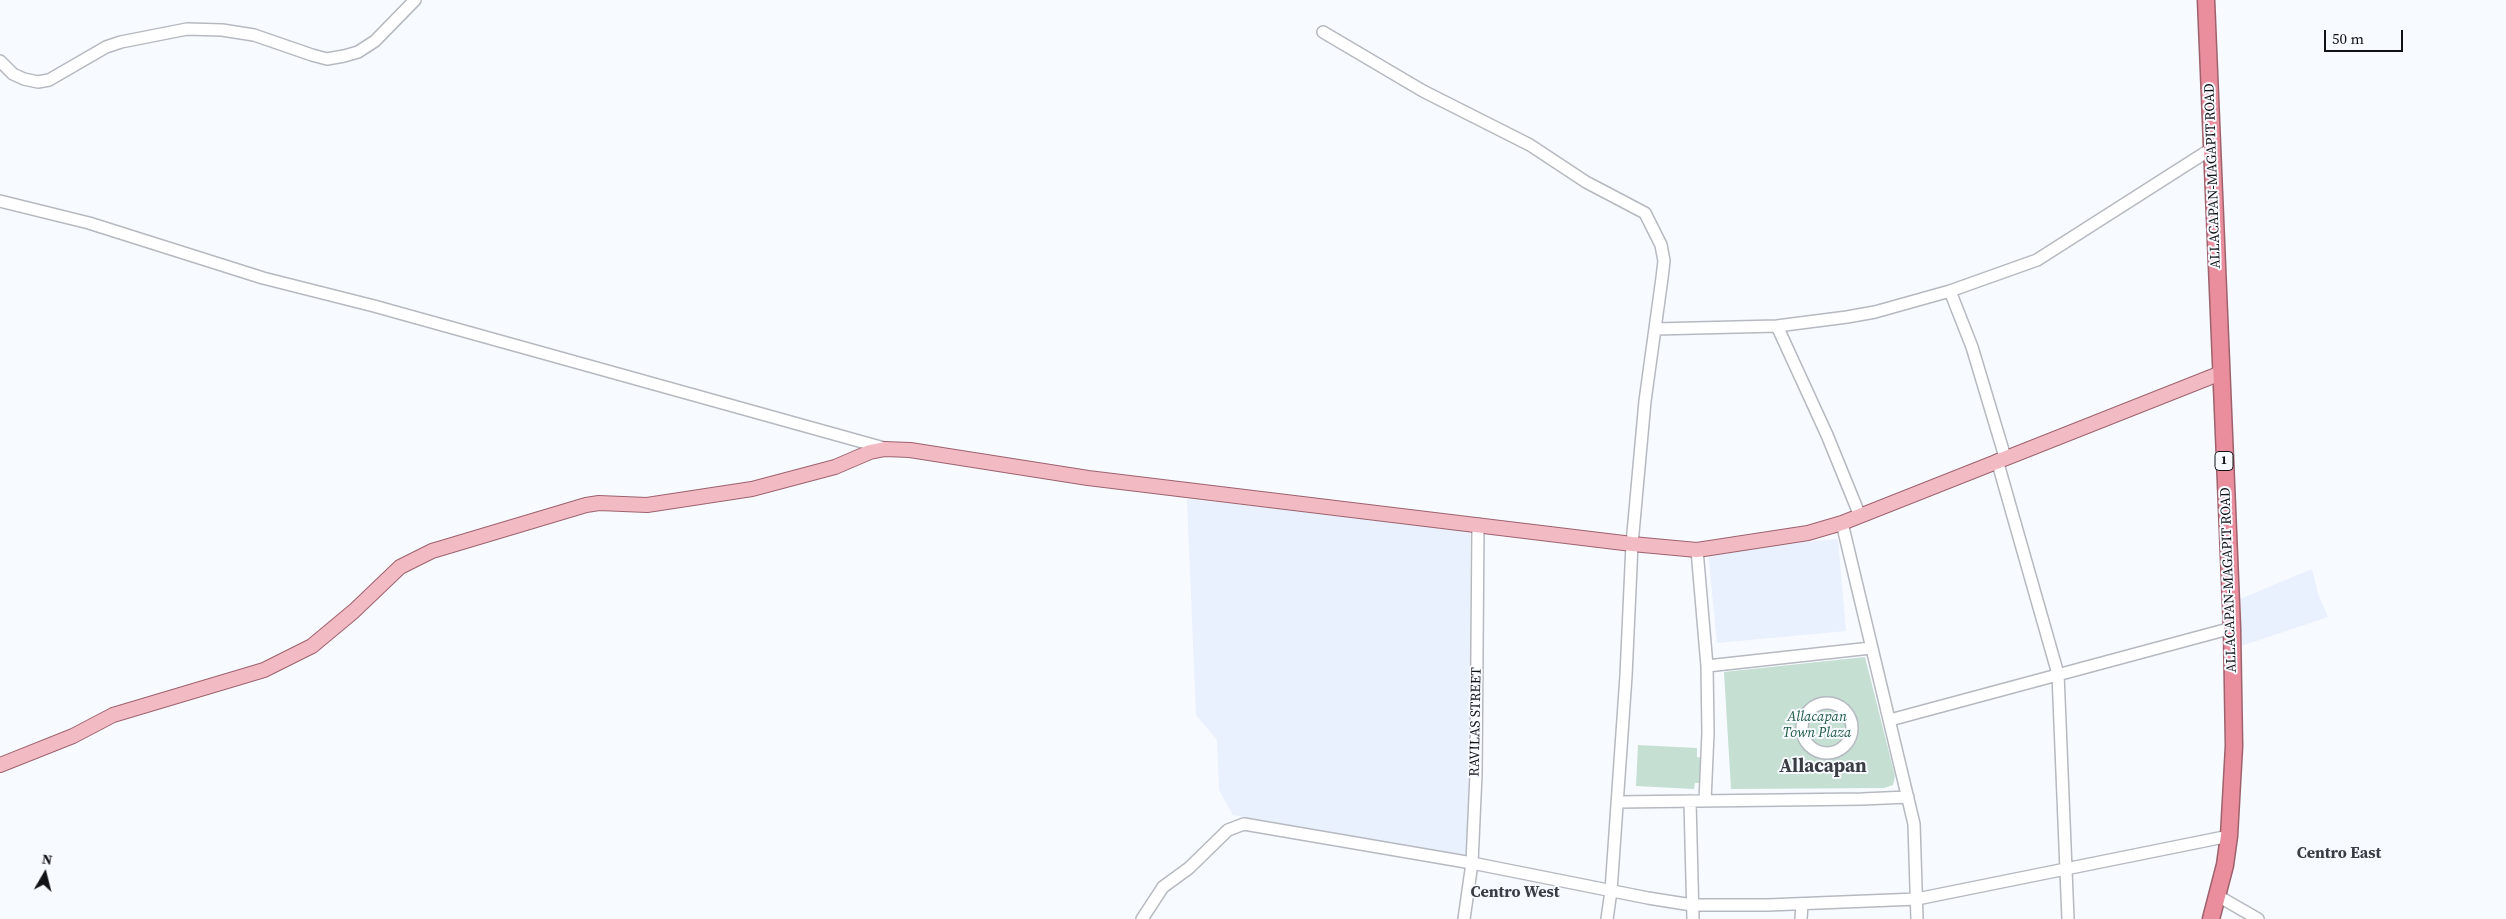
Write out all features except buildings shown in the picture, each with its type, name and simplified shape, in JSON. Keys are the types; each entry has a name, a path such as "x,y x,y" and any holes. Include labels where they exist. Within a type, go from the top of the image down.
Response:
{"highway":[{"name":"ALLACAPAN-MAGAPIT ROAD","path":"2206,0 2232,628 2234,746 2229,836 2218,896 2211,919"}],"main road":[{"path":"0,766 65,740 113,716 148,703 264,670 312,646 354,611 400,566 432,551 586,505 599,503 647,505 752,489 835,467 870,452 885,449 910,450 1088,478 1632,544 1696,550 1808,533 1842,523 2221,373"}],"street":[{"path":"0,61 14,74 24,79 38,82 49,80 106,47 121,42 187,29 222,30 254,35 312,56 327,59 358,52 375,40 415,0"},
{"path":"1323,32 1423,91 1530,145 1586,182 1645,213 1656,231 1664,261 1632,544 1617,802 1611,891 1607,919"},
{"path":"1655,330 1777,326 1875,312 1950,291 2037,260 2211,150"},
{"path":"0,201 88,223 263,278 374,306 885,449"},
{"path":"1950,291 1972,347 2058,674 2068,919"},
{"path":"1777,326 1827,435 1860,516"},
{"path":"1842,523 1890,720 1916,838 1917,919"},
{"name":"RAVILAS STREET","path":"1464,919 1472,863 1476,774 1478,524"},
{"path":"1696,550 1707,666 1708,733 1705,801"},
{"path":"1890,720 2232,628"},
{"path":"1707,666 1872,648"},
{"path":"1827,702 1837,704 1850,716 1852,734 1848,743 1840,750 1831,753 1820,752 1810,747 1804,738 1802,730 1803,719 1809,710 1818,704 1827,702"},
{"path":"1617,802 1908,797"},
{"path":"1690,801 1693,919"},
{"path":"1142,919 1163,888 1189,868 1228,830 1244,824 1472,863 1692,905 1802,904 1917,899 2229,836"},
{"path":"2218,896 2258,919"},
{"path":"1801,919 1802,904"}],"shaded area":[{"path":"1187,499 1470,529 1467,856 1233,815 1219,790 1217,740 1196,715"},
{"path":"1838,539 1846,631 1717,643 1708,551"},
{"path":"2312,569 2318,594 2328,617 2241,646 2235,601"}],"green space":[{"name":"Allacapan Town Plaza","path":"1865,657 1895,776 1893,785 1884,788 1731,789 1724,672"},
{"path":"1638,745 1697,748 1697,757 1703,758 1702,783 1695,783 1694,789 1636,786"}],"district":[{"name":"Allacapan","path":"1823,767"},
{"name":"Centro East","path":"2339,854"},
{"name":"Centro West","path":"1515,893"}]}
